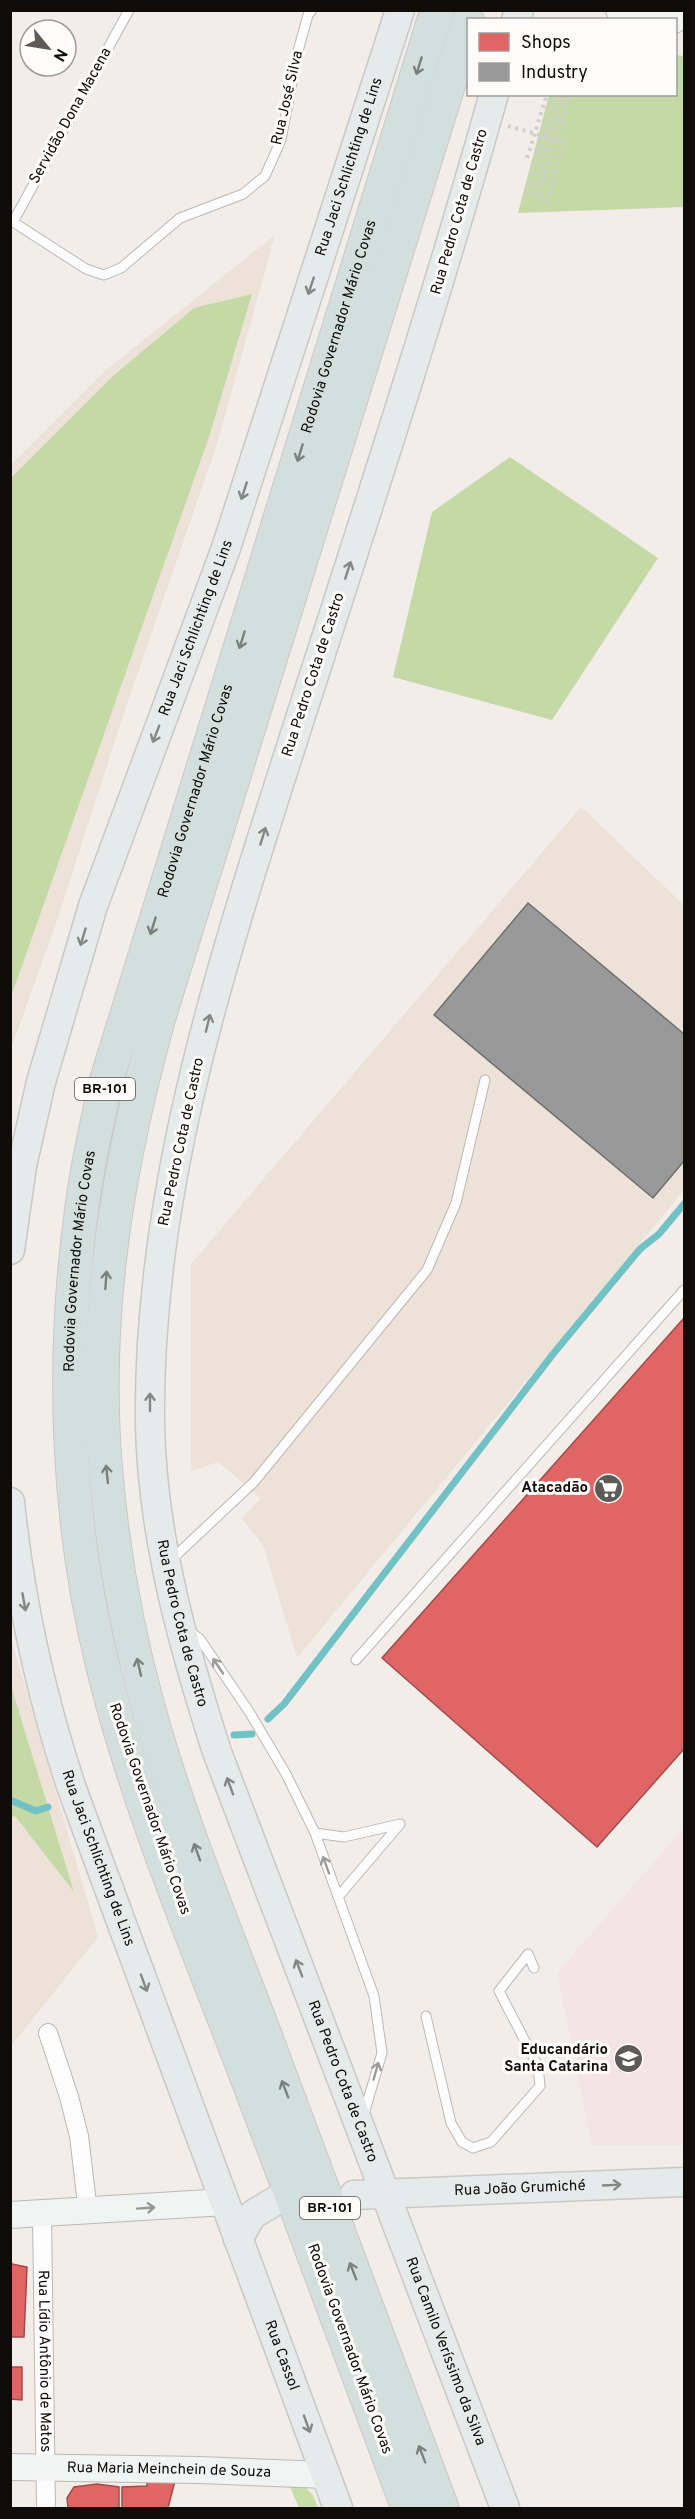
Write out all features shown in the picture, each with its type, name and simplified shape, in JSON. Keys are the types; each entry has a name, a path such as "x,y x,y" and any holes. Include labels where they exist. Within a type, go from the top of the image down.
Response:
{"highway":[{"name":"Rodovia Governador Mário Covas","path":"408,2508 186,1918 119,1727 100,1653 78,1523 72,1438 70,1356 74,1278 82,1206 106,1082 437,10"},
{"name":"Rodovia Governador Mário Covas","path":"442,2508 174,1790 148,1709 127,1617 112,1530 104,1448 102,1362 106,1277 118,1186 135,1102 166,994 467,27"}],"main road":[{"name":"Rua Jaci Schlichting de Lins","path":"10,1250 22,1166 41,1082 93,906 222,558 400,10"},
{"path":"619,10 664,18"},
{"name":"Rua Pedro Cota de Castro","path":"390,2205 217,1752 180,1624 157,1502 150,1429 151,1354 168,1195 185,1112 238,918 431,310 491,107"},
{"name":"Rua Jaci Schlichting de Lins","path":"10,1502 23,1601 53,1732 225,2202"},
{"name":"Rua João Grumiché","path":"355,2195 390,2205 684,2182"},
{"path":"10,2215 277,2200 252,2215 238,2238"},
{"name":"Rua Cassol","path":"225,2202 338,2508"},
{"name":"Rua Camilo Veríssimo da Silva","path":"390,2205 505,2508"},
{"name":"Rua Maria Meinchein de Souza","path":"10,2468 46,2466 326,2475"}],"street":[{"path":"48,2033 79,2136 88,2212"},
{"name":"Rua Lídio Antônio de Matos","path":"42,2214 46,2508"}],"lane":[{"name":"Servidão Dona Macena","path":"12,221 129,10"},
{"name":"Rua José Silva","path":"12,221 86,269 104,275 121,268 180,218 243,194 266,176 280,140 298,51 308,15 312,10"},
{"path":"167,1564 254,1482 427,1270 456,1203 485,1080"},
{"path":"356,1660 684,1290"},
{"path":"180,1624 200,1639 250,1713 286,1774 315,1833 374,1996 382,2053 360,2128"},
{"path":"315,1833 344,1837 400,1824 338,1897"},
{"path":"426,2016 451,2123 462,2142 473,2148 491,2142 540,2086 537,2066 499,1991 528,1954 534,1968"}],"path":[{"path":"526,158 546,96"},
{"path":"555,96 525,194 531,196 562,96"},
{"path":"491,107 556,138 565,142 546,201 538,198 556,138 569,96"}],"shaded area":[{"path":"275,235 217,444 123,716 57,920 11,1049 11,465 105,371"},
{"path":"581,807 684,905 684,1190 297,1658 264,1547 242,1518 261,1498 218,1462 191,1471 191,1264"},
{"path":"10,1635 98,1937 11,2046 10,2046"},
{"name":"Educandário Santa Catarina","path":"684,1828 684,2145 592,2145 557,1973"}],"green space":[{"path":"677,55 684,56 684,207 518,213 549,96 677,96"},
{"path":"252,294 209,437 11,997 11,478 113,376 194,308"},
{"path":"510,457 658,558 552,720 393,677 432,512"},
{"path":"11,1686 74,1892 15,1816 11,1817"},
{"path":"304,2486 313,2495 318,2508 299,2508 290,2487"}],"building: Shops":[{"name":"Atacadão","path":"684,1318 684,1749 597,1847 382,1658"},
{"path":"10,2258 12,2264 27,2267 24,2337 10,2337"},
{"path":"10,2367 22,2367 22,2400 10,2399"},
{"path":"147,2473 177,2473 168,2508 122,2508 122,2487 147,2486"},
{"path":"97,2484 119,2487 119,2508 68,2508 67,2498 74,2487"}],"building: Industry":[{"path":"528,903 684,1034 684,1161 653,1198 434,1015"}],"waterway":[{"path":"268,1719 284,1704 553,1354 640,1249 659,1234 684,1204"},
{"path":"234,1735 252,1734"},
{"path":"10,1800 36,1811 48,1807"}],"place":[{"name":"Atacadão","path":"609,1488"},
{"name":"Educandário Santa Catarina","path":"629,2059"}]}
